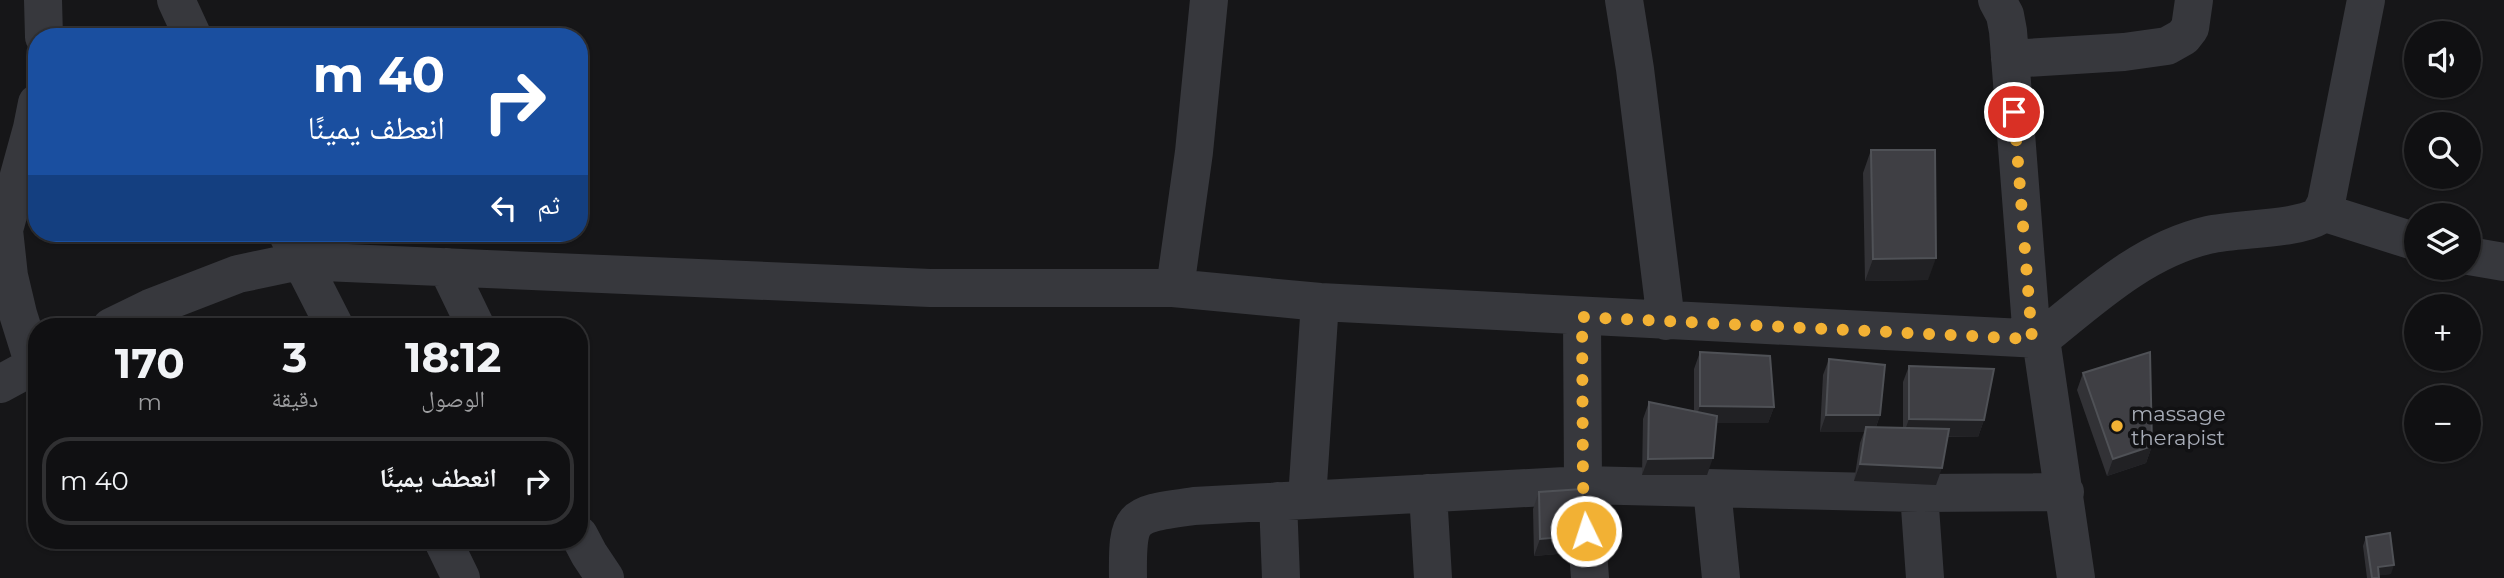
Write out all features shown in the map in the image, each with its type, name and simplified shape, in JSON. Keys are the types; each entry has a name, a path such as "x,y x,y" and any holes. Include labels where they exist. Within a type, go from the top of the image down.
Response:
{"street":[{"path":"43,0 44,28"},
{"path":"176,0 189,28"},
{"path":"1175,288 1194,152 1209,0"},
{"path":"1624,0 1666,321"},
{"path":"1997,0 2005,15 2036,339 2065,492 2076,578"},
{"path":"2010,59 2124,52 2167,46 2183,37 2190,28 2194,0"},
{"path":"129,318 238,274 293,247 447,267 930,288 1175,288 1321,302 2036,339 2105,287 2159,253 2210,235 2304,222 2315,219 2322,212 2366,0"},
{"path":"28,139 5,230 9,276 28,342"},
{"path":"2322,212 2404,238"},
{"path":"293,247 330,318"},
{"path":"2481,258 2504,262"},
{"path":"447,267 472,318"},
{"path":"1281,578 1321,302"},
{"path":"1582,317 1583,485 1590,578"},
{"path":"0,384 28,368"},
{"path":"1128,578 1128,537 1130,529 1141,517 1194,506 1583,485 1919,493 2065,492"},
{"path":"1712,489 1721,578"},
{"path":"1428,493 1433,578"},
{"path":"1919,493 1925,578"},
{"path":"447,549 461,578"},
{"path":"586,549 606,578"}],"building":[{"path":"1871,150 1935,150 1936,258 1873,259"},
{"path":"1700,352 1770,356 1774,407 1700,406"},
{"name":"massage therapist","path":"2150,352 2152,446 2113,459 2083,373"},
{"path":"1829,359 1885,365 1880,415 1826,415"},
{"path":"1909,366 1994,369 1984,420 1909,419"},
{"path":"1649,402 1717,416 1713,458 1648,459"},
{"path":"1866,427 1949,429 1942,468 1860,464"},
{"path":"1582,489 1587,535 1540,539 1539,492"},
{"path":"2390,533 2394,565 2378,567 2379,578 2372,578 2366,537"}],"place":[{"name":"massage therapist","path":"2117,426"}],"route":[{"path":"1586,531 1583,485 1582,317 2032,339 2014,112"}]}
